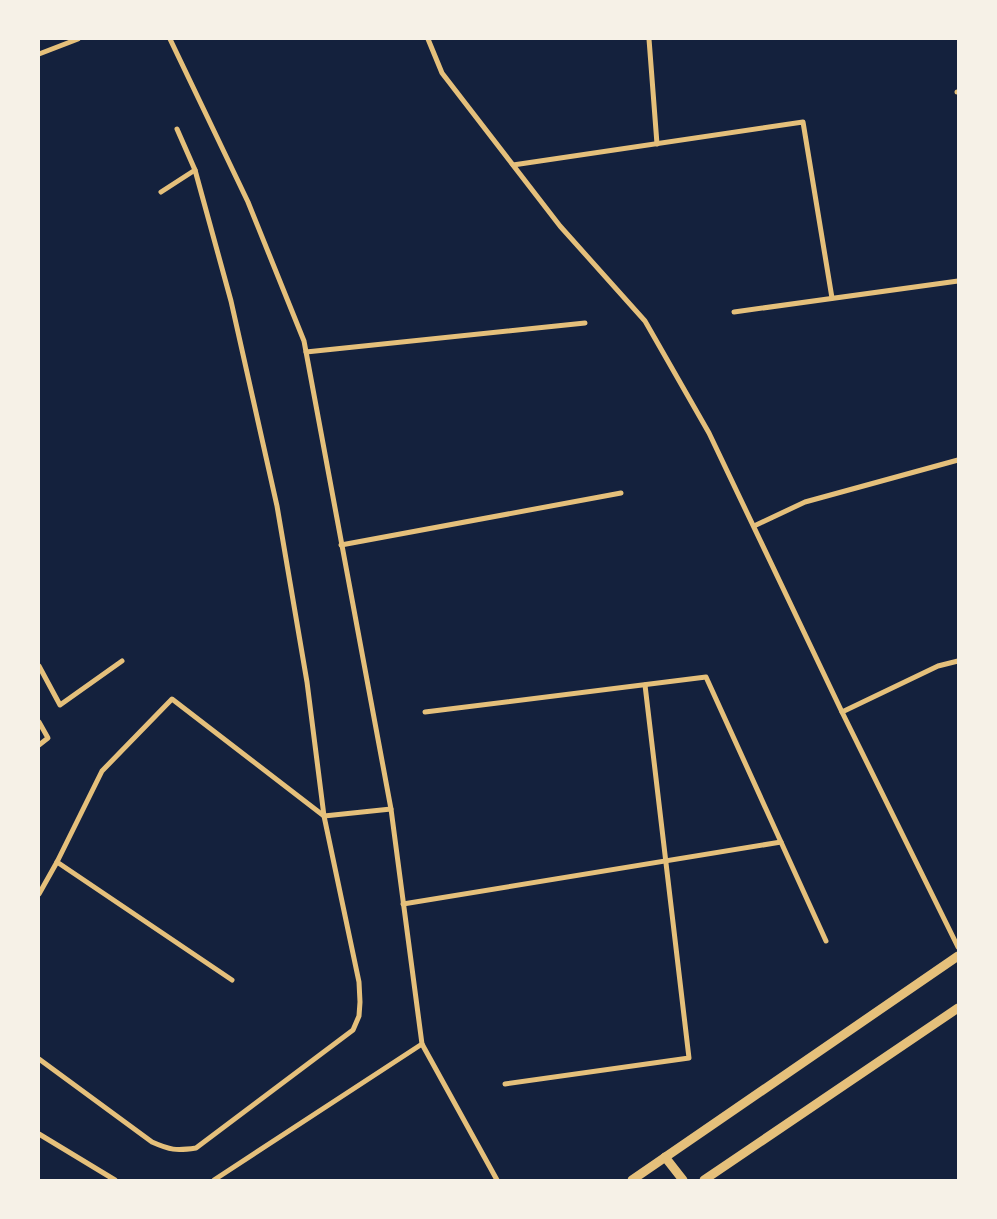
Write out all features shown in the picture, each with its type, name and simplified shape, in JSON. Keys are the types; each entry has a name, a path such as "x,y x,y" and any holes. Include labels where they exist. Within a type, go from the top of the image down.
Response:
{"street":[{"path":"39,54 78,39"},
{"path":"170,39 248,202 304,341 391,809 422,1044 497,1180"},
{"path":"428,39 442,73 513,166 560,226 645,322 710,433 842,712 958,947"},
{"path":"649,39 657,144"},
{"path":"513,166 803,122 832,298"},
{"path":"39,1058 152,1142 167,1149 181,1151 196,1148 353,1030 359,1016 359,982 324,816 308,682 277,506 231,301 195,170 177,128"},
{"path":"161,192 195,170"},
{"path":"734,312 958,281"},
{"path":"306,352 585,323"},
{"path":"754,526 805,502 958,460"},
{"path":"341,545 621,493"},
{"path":"39,666 40,674 60,705 122,661"},
{"path":"842,712 938,666 958,661"},
{"path":"425,712 706,677 826,941"},
{"path":"505,1084 689,1058 645,685"},
{"path":"39,894 102,771 172,699 324,816 391,809"},
{"path":"39,722 48,738 39,745"},
{"path":"403,904 781,842"},
{"path":"57,862 232,980"},
{"path":"632,1180 958,956"},
{"path":"704,1180 958,1008"},
{"path":"214,1180 422,1044"},
{"path":"39,1134 114,1180"},
{"path":"665,1157 683,1180"}]}
